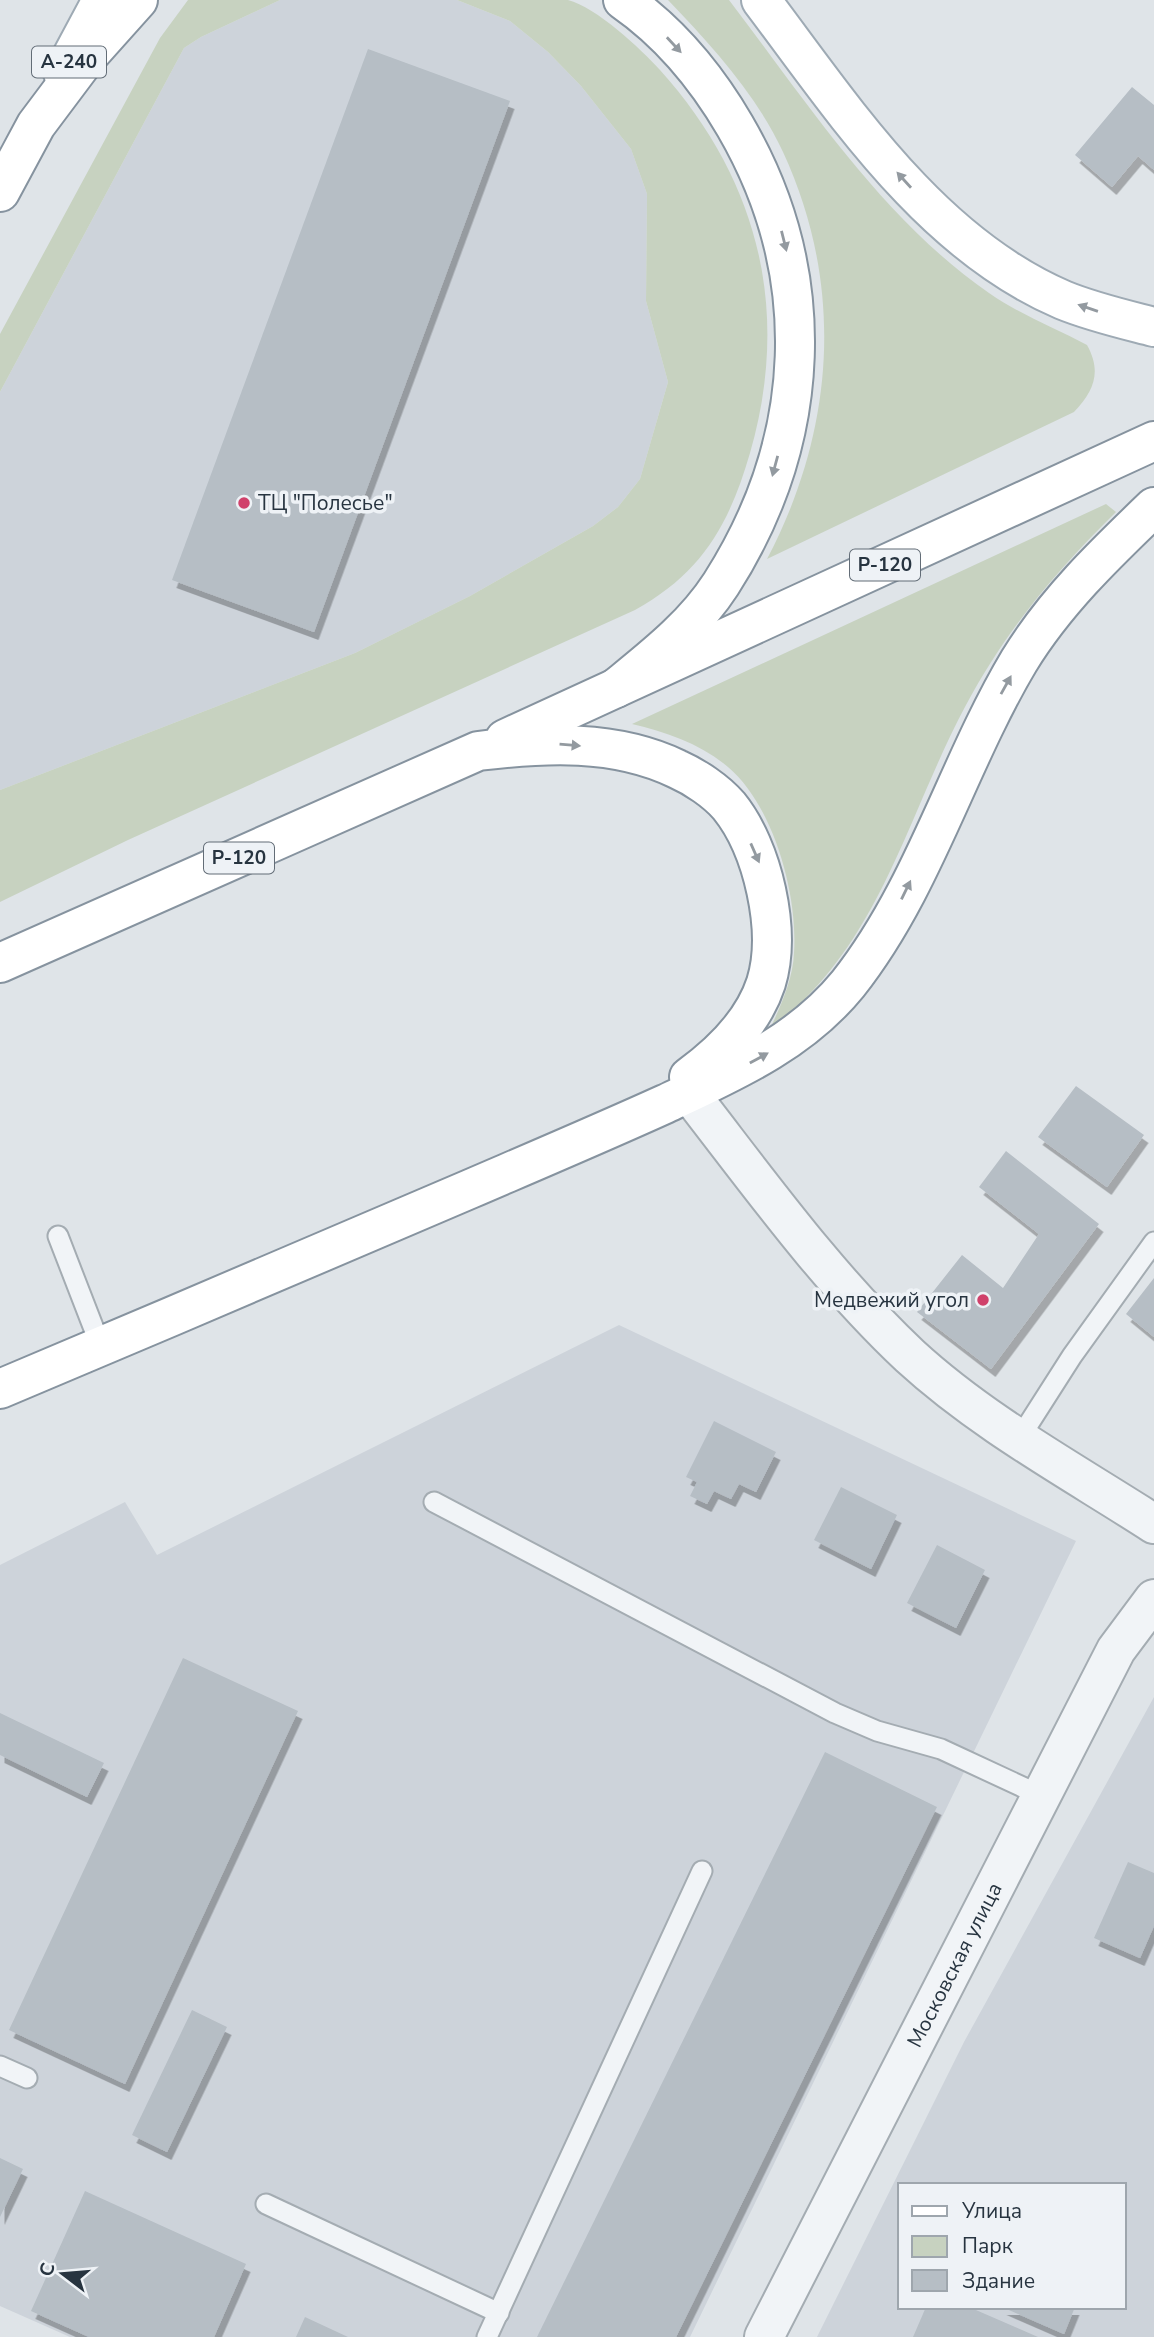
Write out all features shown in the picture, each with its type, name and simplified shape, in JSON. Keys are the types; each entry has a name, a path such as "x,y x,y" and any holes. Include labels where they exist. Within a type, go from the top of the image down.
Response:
{"main road":[{"name":"А-240","path":"0,191 102,0"},
{"path":"36,125 87,57 138,0"},
{"path":"616,688 690,624 720,586 760,513 775,467 789,405 796,348 794,295 785,241 750,152 698,71 666,36 623,0"},
{"path":"761,0 876,149 922,200 972,244 1022,278 1062,300 1154,327"},
{"name":"Р-120","path":"0,963 478,751 1154,441"},
{"path":"0,1389 631,1119 689,1093 786,1043 846,985 877,942 900,903 1019,662 1044,624 1073,589 1154,506"},
{"path":"478,751 558,744 630,753 657,760 704,784 728,806 747,835 762,868 771,945 765,983 750,1015 732,1041 713,1059 631,1119"}],"street":[{"path":"689,1093 822,1264 911,1356 1019,1439 1154,1524"},
{"name":"Московская улица","path":"764,2337 1116,1650 1154,1599"}],"lane":[{"path":"58,1236 102,1347"},
{"path":"1019,1439 1072,1356 1154,1242"},
{"path":"434,1502 835,1713 877,1731 941,1749 1042,1796"},
{"path":"488,2337 702,1871"},
{"path":"0,2066 27,2078"},
{"path":"266,2204 499,2313"}],"shaded area":[{"path":"280,0 457,0 510,21 548,52 581,86 631,149 647,194 646,301 668,382 640,479 618,507 593,526 470,596 355,653 0,790 0,392 184,48 201,37"},
{"path":"619,1325 1076,1541 690,2337 70,2337 0,2306 0,1565 125,1502 157,1555"},
{"path":"1154,1697 1154,2337 817,2337 964,2042"}],"green space":[{"path":"188,0 280,0 201,37 184,48 0,392 0,334 160,38"},
{"path":"457,0 568,0 592,11 630,40 660,70 694,112 722,156 743,202 758,249 766,298 767,349 762,400 750,453 733,503 722,525 710,545 678,580 635,610 128,840 0,902 0,790 355,653 470,596 593,526 618,507 640,479 668,382 646,301 647,194 631,149 581,86 548,52 510,21"},
{"path":"668,0 729,0 848,157 914,230 950,263 1001,301 1087,345 1094,364 1094,381 1087,396 1074,412 767,559 790,510 807,460 818,409 824,357 823,306 816,254 803,203 783,152 760,110 732,72"},
{"path":"1106,504 1116,512 1034,602 982,677 945,748 886,879 864,921 838,960 808,996 770,1029 789,982 794,953 794,930 787,879 770,828 744,784 718,759 683,740 632,724"}],"building":[{"path":"368,49 510,101 314,632 172,580"},
{"path":"1132,87 1154,105 1154,170 1138,156 1112,187 1075,155"},
{"path":"1076,1086 1144,1135 1107,1187 1038,1137"},
{"path":"1006,1151 1099,1224 991,1369 917,1312 962,1255 1003,1288 1039,1234 979,1187"},
{"path":"1154,1278 1154,1337 1126,1314"},
{"path":"714,1421 776,1452 756,1492 739,1484 731,1499 714,1491 707,1504 690,1496 697,1482 686,1477"},
{"path":"841,1487 897,1515 871,1569 814,1540"},
{"path":"937,1545 985,1570 956,1628 907,1603"},
{"path":"183,1658 298,1711 125,2084 9,2030"},
{"path":"0,1713 104,1763 87,1797 0,1755"},
{"path":"825,1752 937,1807 676,2337 537,2337"},
{"path":"1128,1862 1154,1873 1154,1926 1140,1958 1094,1938"},
{"path":"192,2010 227,2027 167,2152 132,2135"},
{"path":"0,2158 23,2169 0,2217"},
{"path":"85,2191 246,2264 214,2337 89,2337 31,2311"},
{"path":"925,2309 974,2309 1038,2337 913,2337"},
{"path":"1007,2309 1074,2309 1064,2334"},
{"path":"305,2317 348,2337 296,2337"}],"place":[{"name":"ТЦ \"Полесье\"","path":"244,503"},
{"name":"Медвежий угол","path":"983,1300"}]}
